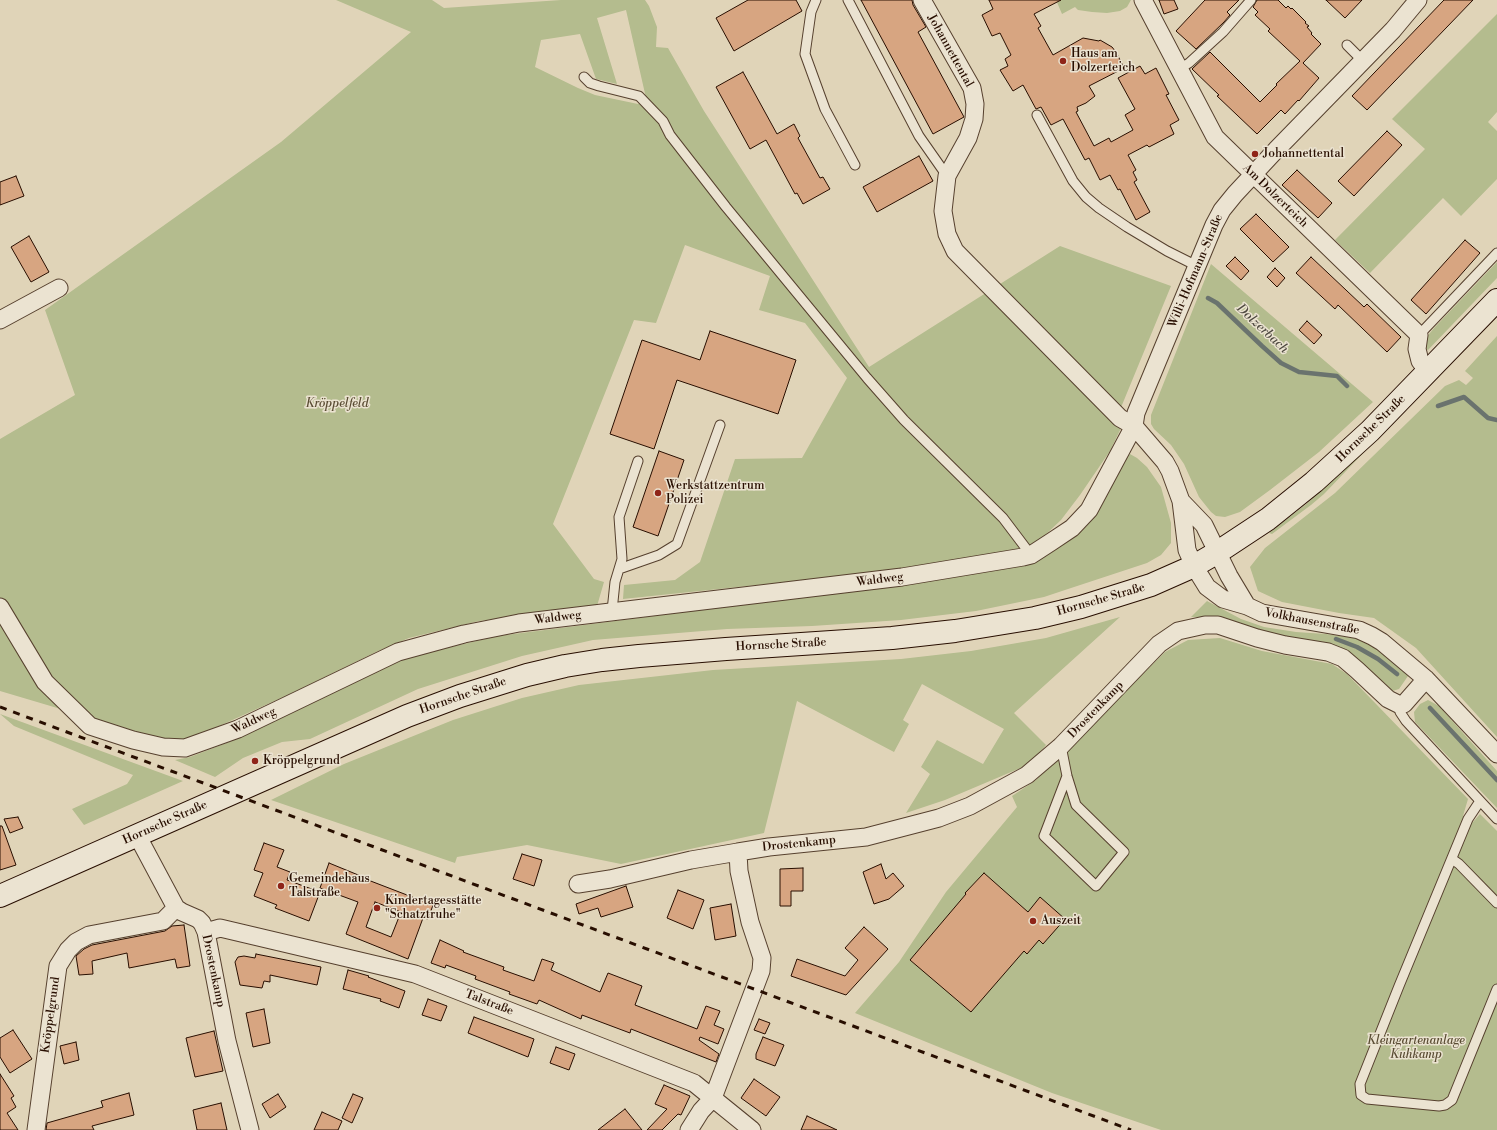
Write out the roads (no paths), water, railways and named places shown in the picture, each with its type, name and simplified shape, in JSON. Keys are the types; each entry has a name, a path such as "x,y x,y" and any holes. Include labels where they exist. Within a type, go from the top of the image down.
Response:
{"main road":[{"name":"Hornsche Straße","path":"0,896 33,875 137,835 407,716 460,696 527,675 565,666 639,656 726,648 892,638 992,626 1081,607 1151,585 1194,566 1218,552 1268,519 1314,482 1370,431 1497,300"}],"street":[{"name":"Johannettental","path":"922,0 972,88 975,104 974,119 968,138 947,176 943,211 947,234 955,250 1120,418 1134,426"},
{"name":"Am Dolzerteich","path":"1142,0 1215,138 1419,335"},
{"name":"Willi-Hofmann-Straße","path":"1134,426 1136,413 1220,214 1235,194 1393,30 1418,0"},
{"path":"0,320 59,288"},
{"path":"1419,335 1417,349 1420,361 1428,372"},
{"name":"Waldweg","path":"0,608 45,682 90,726 133,740 163,747 185,748 238,729 398,652 464,634 519,623 902,577 1032,555 1072,528 1089,510 1134,426"},
{"path":"1134,426 1165,462 1172,476 1181,501 1187,550 1194,566"},
{"path":"1181,501 1204,525 1229,576 1247,606"},
{"name":"Volkhausenstraße","path":"1194,566 1207,587 1223,599 1247,606 1262,613 1359,630 1382,642 1426,679 1497,754"},
{"name":"Drostenkamp","path":"578,884 610,879 691,860 738,852 769,847 866,837 939,818 970,806 1027,775 1061,746 1159,644 1178,631 1205,625 1218,625 1257,638 1285,645 1328,652 1343,658 1388,699 1400,705"},
{"path":"1400,705 1404,704 1426,679"},
{"path":"137,835 176,908"},
{"path":"689,1130 701,1111 713,1098 761,971 762,958 750,922 738,871 738,852"},
{"name":"Drostenkamp","path":"176,908 198,919 202,923 206,932 228,1041 250,1130"},
{"name":"Kröppelgrund","path":"36,1130 58,966 68,950 76,942 89,935 163,921 176,908"},
{"name":"Talstraße","path":"206,932 220,928 415,974 694,1083 752,1130"}],"lane":[{"path":"816,0 811,12 805,54 825,109 855,165"},
{"path":"848,0 919,136 947,176"},
{"path":"1179,69 1190,62 1223,32 1251,0"},
{"path":"1347,45 1363,61"},
{"path":"584,77 590,83 639,96 663,121 670,134 726,207 867,378 904,420 1004,518 1032,555"},
{"path":"1037,115 1073,181 1086,197 1099,208 1133,231 1167,251 1197,266"},
{"path":"1419,335 1497,253"},
{"path":"619,569 659,555 677,544 720,425"},
{"path":"612,611 612,596 622,559 619,517 638,461"},
{"path":"1400,705 1400,712 1406,721 1497,818"},
{"path":"1061,746 1067,776 1076,805 1124,852 1096,886 1044,836 1067,776"},
{"path":"1480,801 1468,819 1360,1084 1361,1095 1367,1099 1439,1106 1445,1105 1452,1100 1497,989"},
{"path":"1452,859 1459,864 1497,903"}],"waterway":[{"name":"Dolzerbach","path":"1208,298 1217,303 1281,363 1299,372 1337,376 1347,386"},
{"name":"Dolzerbach","path":"1438,406 1464,397 1488,418 1497,420"},
{"path":"1336,639 1357,647 1378,659 1397,674"},
{"path":"1430,708 1497,780"}],"railway":[{"path":"0,707 1131,1130"}],"place":[{"name":"Haus am Dolzerteich","path":"1063,61"},
{"name":"Johannettental","path":"1255,154"},
{"name":"Werkstattzentrum Polizei","path":"658,493"},
{"name":"Kröppelgrund","path":"255,761"},
{"name":"Gemeindehaus Talstraße","path":"281,886"},
{"name":"Kindertagesstätte \"Schatztruhe\"","path":"377,908"},
{"name":"Auszeit","path":"1033,921"}],"park label":[{"name":"Kröppelfeld","path":"337,404"},
{"name":"Kleingartenanlage Kuhkamp","path":"1416,1048"}]}
